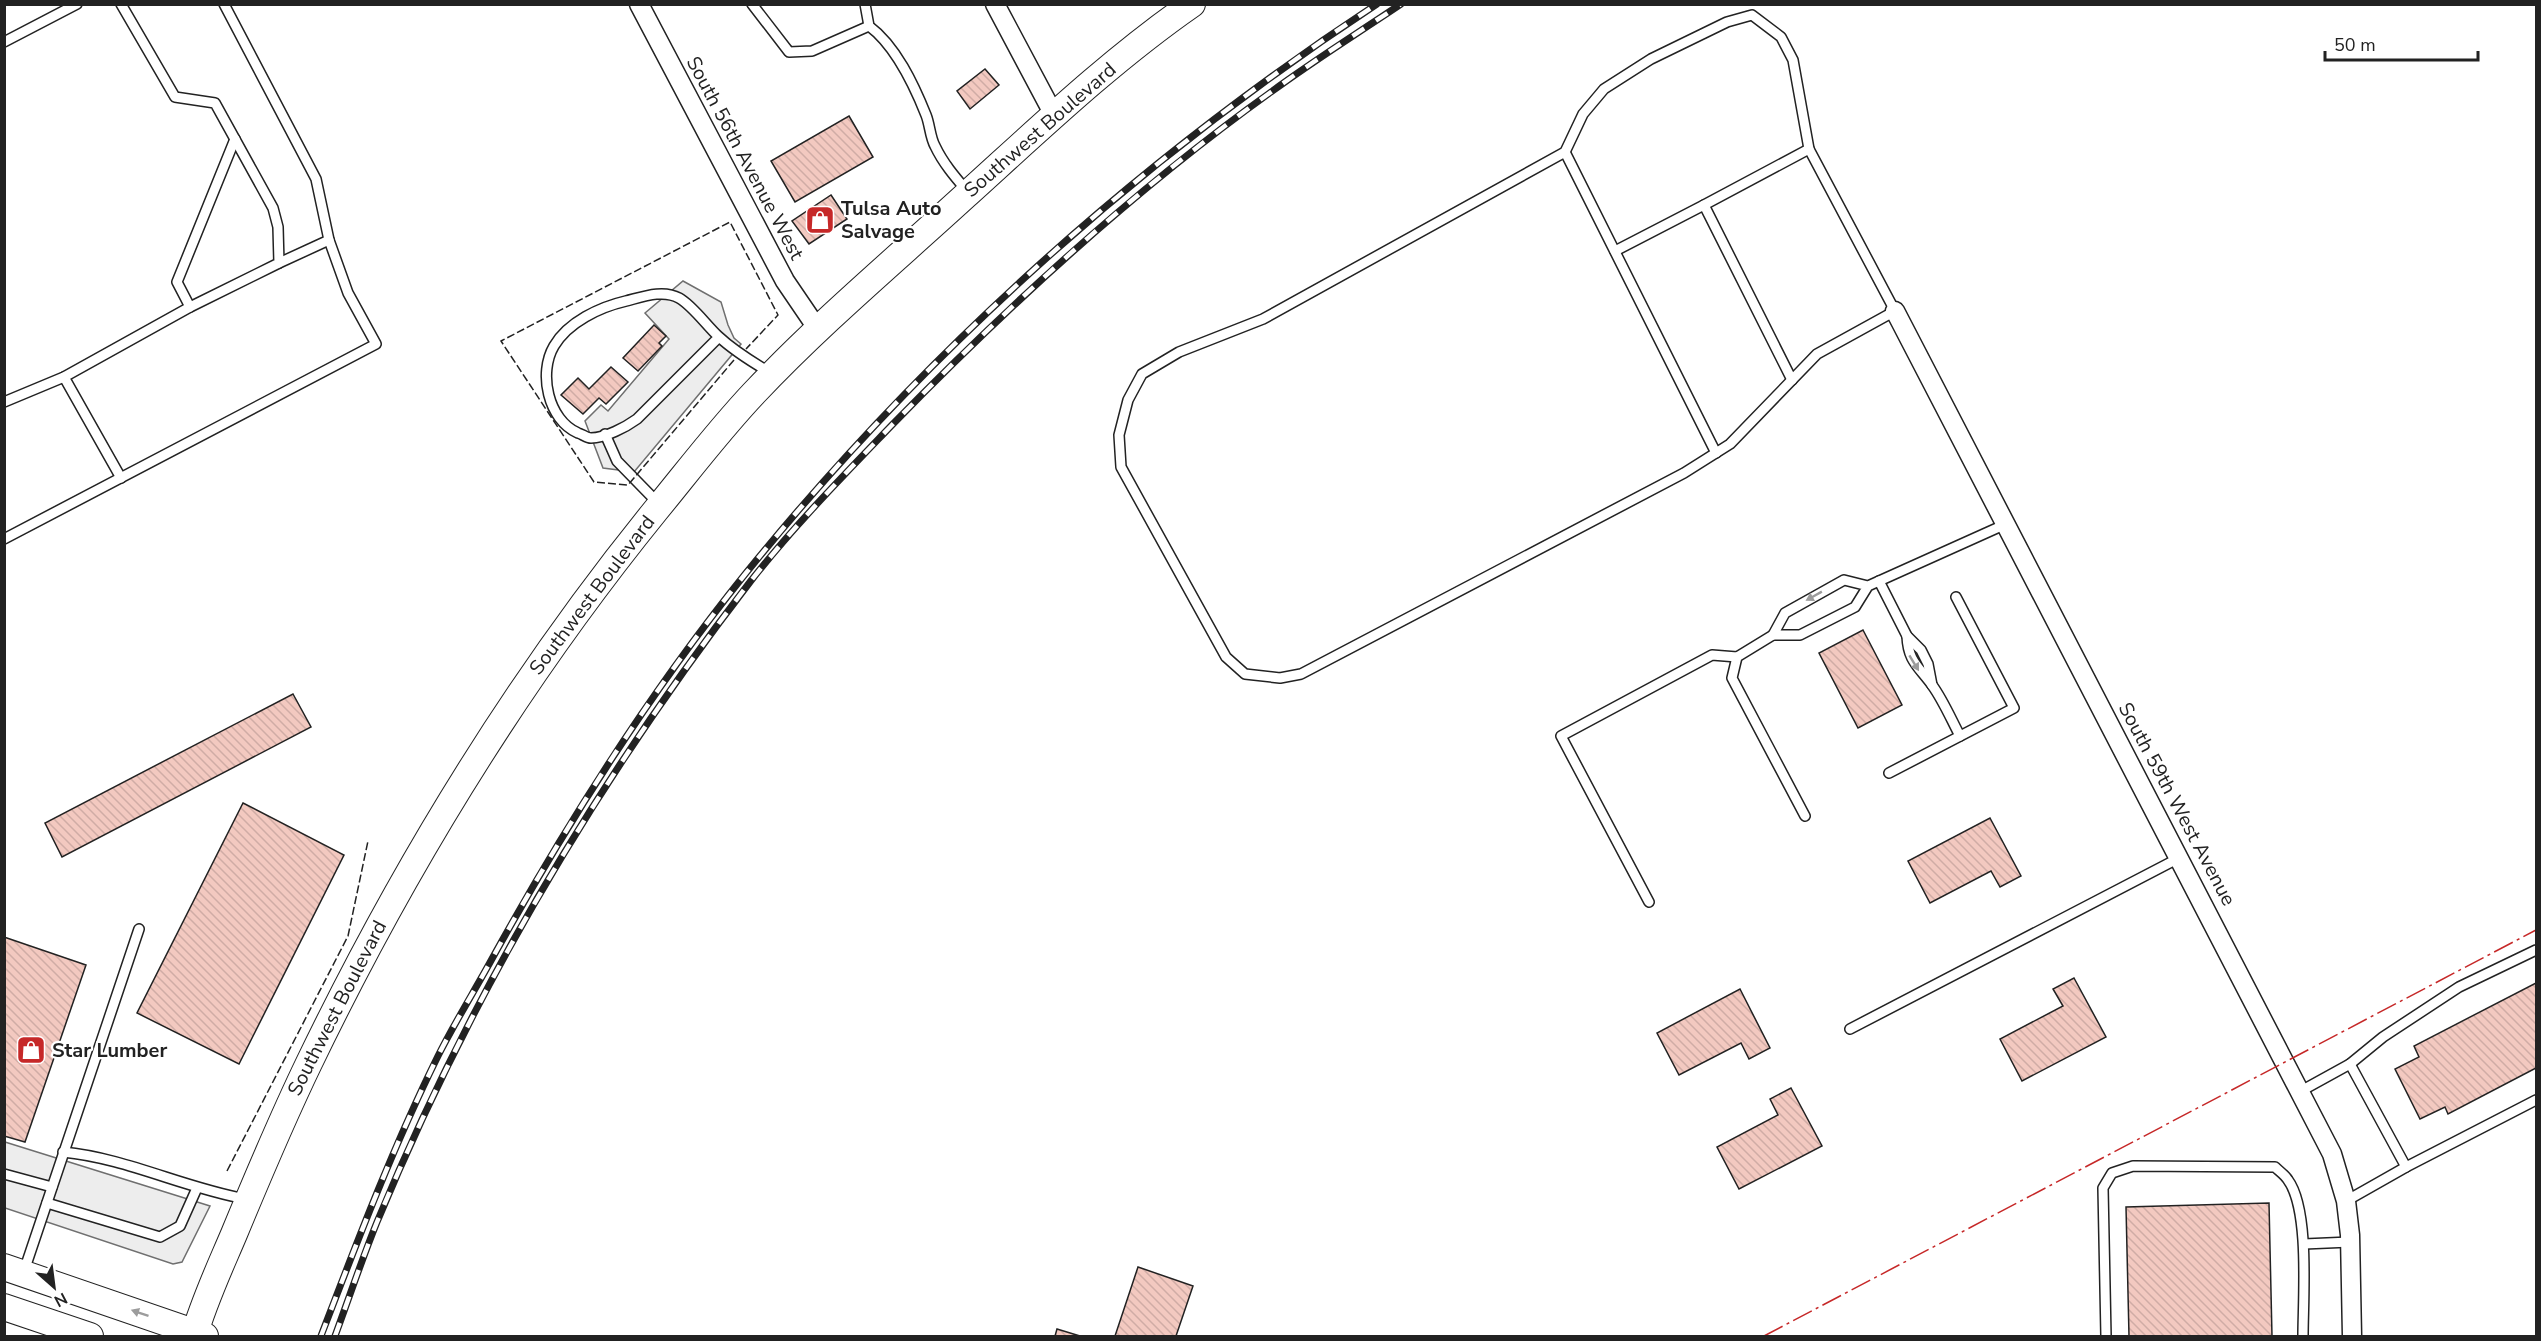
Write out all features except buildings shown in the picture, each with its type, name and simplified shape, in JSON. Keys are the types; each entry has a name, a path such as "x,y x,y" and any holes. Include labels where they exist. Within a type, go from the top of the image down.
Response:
{"street":[{"name":"South 56th Avenue West","path":"639,4 785,281 818,328"},
{"path":"995,4 1054,115"},
{"name":"Southwest Boulevard","path":"198,1335 248,1199 281,1121 344,989 422,846 493,733 558,638 694,462 818,328 1054,115 1192,4"},
{"name":"South 59th West Avenue","path":"1895,311 2332,1154 2346,1201 2350,1242 2352,1336"},
{"path":"14,1270 198,1335"},
{"path":"4,1307 90,1336"}],"lane":[{"path":"4,42 77,4"},
{"path":"121,4 175,97 215,103 273,208 278,227 279,263"},
{"path":"4,539 376,344 348,293 329,240 316,179 224,4"},
{"path":"752,4 789,52 812,51 869,26"},
{"path":"865,4 869,26 884,37 911,84 927,117 934,145 950,171 969,193"},
{"path":"1752,15 1782,37 1793,60 1809,149 1895,311 1817,354 1730,444 1674,478 1301,674 1280,678 1245,674 1226,657 1121,467 1119,435 1128,400 1142,374 1179,352 1263,319 1565,152 1583,114 1604,89 1650,59 1727,22 1752,15"},
{"path":"190,307 177,282 235,139"},
{"path":"1615,251 1809,149"},
{"path":"1565,152 1716,453"},
{"path":"1704,205 1792,380"},
{"path":"4,402 64,377 190,307 329,240"},
{"path":"719,337 637,419 622,429 591,438 568,428 558,417 551,404 547,387 548,369 553,348 566,331 586,317 615,303 653,294 679,298 719,337 773,374"},
{"path":"64,377 121,478"},
{"path":"605,434 617,461 660,505"},
{"path":"1773,635 1800,635 1855,606 1868,586 2006,524"},
{"path":"1649,902 1561,736 1712,655 1737,657 1773,635 1785,614 1844,580 1868,586"},
{"path":"1879,581 1907,636 1907,651 1917,669 1932,685 1960,736"},
{"path":"1889,773 2014,708 1956,597"},
{"path":"1737,657 1732,678 1805,816"},
{"path":"1850,1029 2180,858"},
{"path":"14,1270 52,1187 139,929"},
{"path":"2301,1091 2350,1064 2383,1037 2459,987 2536,950"},
{"path":"2350,1064 2406,1167"},
{"path":"2346,1201 2406,1167 2536,1100"},
{"path":"63,1152 90,1155 197,1188 248,1199"},
{"path":"2106,1336 2103,1188 2112,1173 2133,1166 2275,1167 2289,1180 2296,1200 2304,1244 2303,1336"},
{"path":"4,1174 52,1187"},
{"path":"46,1203 160,1237 180,1226 197,1188"},
{"path":"2304,1244 2350,1242"}],"shaded area":[{"path":"683,281 721,302 734,338 741,344 634,472 603,468 585,421 601,405 608,411 669,339 645,313"},
{"path":"5,1142 210,1206 182,1262 173,1264 5,1208"}],"railway":[{"path":"321,1336 391,1160 438,1056 458,1018 550,857 611,759 676,664 746,573 886,413 1040,264 1204,127 1289,64 1377,4"},
{"path":"335,1336 377,1222 414,1137 454,1053 542,890 641,732 766,562 837,483 935,381 1027,293 1121,209 1220,130 1303,69 1401,4"}],"fence":[{"path":"734,360 628,485 594,482 501,341 730,222 778,315 746,349"},
{"path":"227,1171 348,936 368,841"}],"power":[{"path":"1764,1336 2536,930"}],"place":[{"name":"Tulsa Auto Salvage","path":"820,220"},
{"name":"Star Lumber","path":"31,1050"}]}
